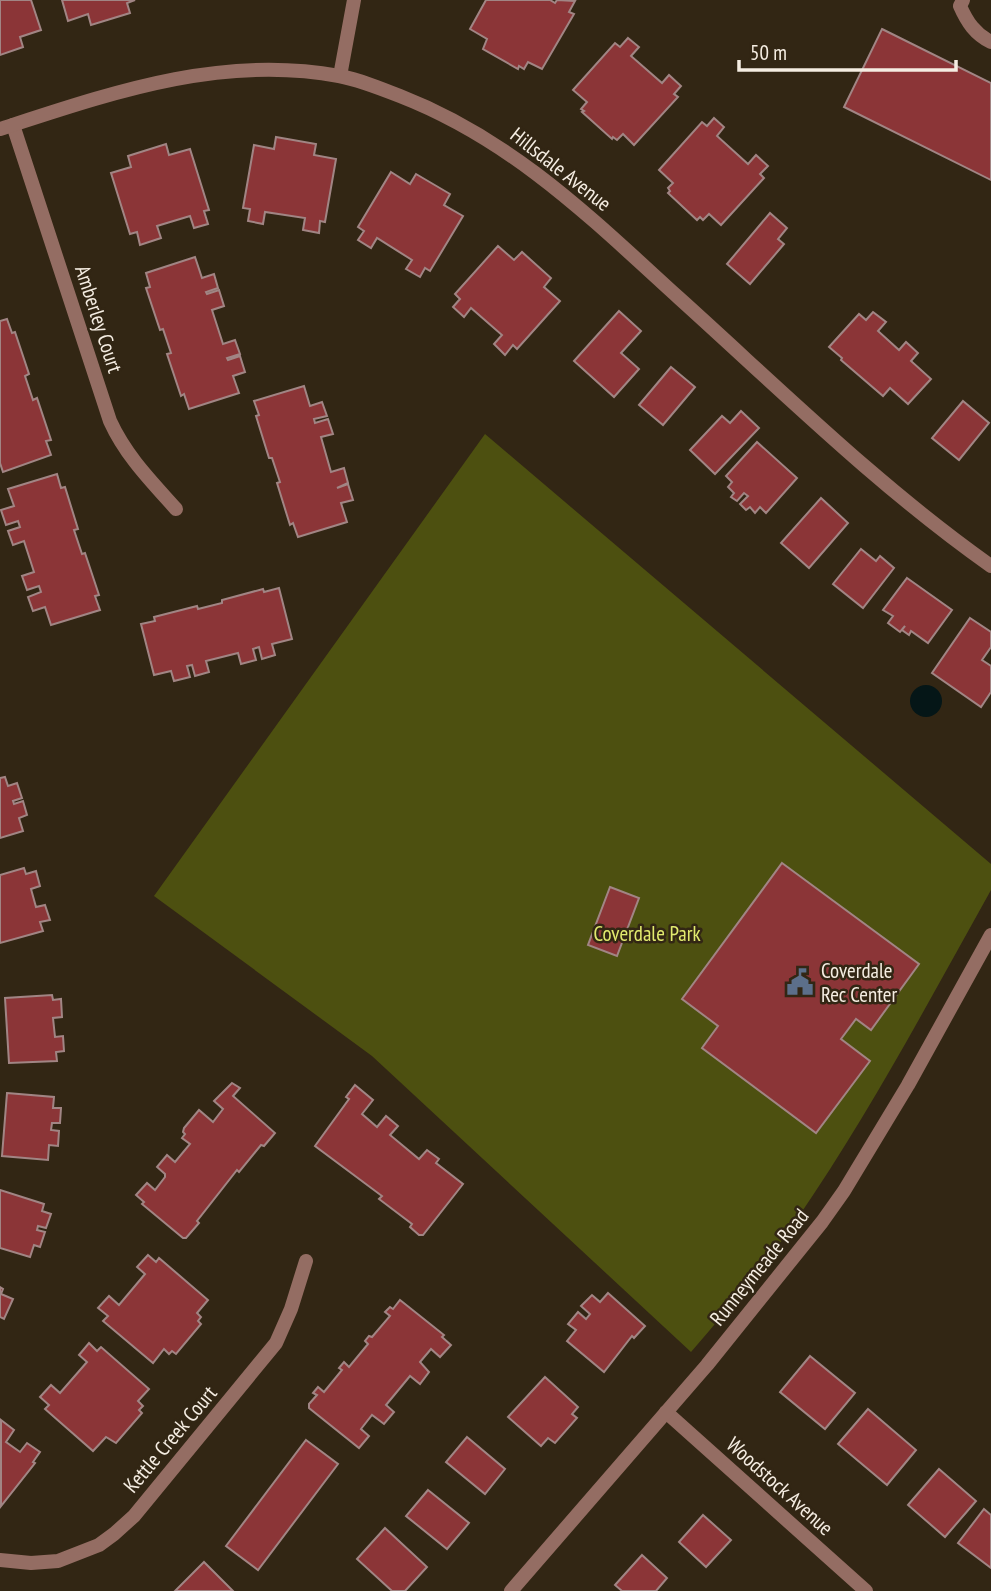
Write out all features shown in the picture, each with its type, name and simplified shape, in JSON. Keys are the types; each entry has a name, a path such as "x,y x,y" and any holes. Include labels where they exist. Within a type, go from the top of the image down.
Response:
{"street":[{"path":"340,76 354,0"},
{"path":"963,0 960,6 967,22 991,42"},
{"name":"Hillsdale Avenue","path":"7,127 122,90 186,77 234,71 340,76 375,86 453,119 530,167 608,233 895,494 991,566"},
{"name":"Amberley Court","path":"7,127 110,421 133,461 176,509"},
{"name":"Runneymeade Road","path":"511,1591 784,1271 844,1191 908,1085 991,935"},
{"name":"Kettle Creek Court","path":"0,1560 31,1563 58,1561 99,1545 134,1516 276,1343 291,1309 306,1261"},
{"name":"Woodstock Avenue","path":"666,1412 866,1591"}],"green space":[{"name":"Coverdale Park","path":"485,434 991,864 991,890 849,1139 772,1254 691,1352 372,1056 154,896"}],"shaded area":[{"path":"926,685 937,690 942,701 937,712 926,717 915,712 910,701 915,690"}],"building":[{"path":"0,0 31,0 41,30 20,37 23,47 0,55"},
{"path":"62,0 135,0 127,3 130,13 91,25 88,14 68,21"},
{"path":"486,0 550,0 555,3 557,0 575,1 569,12 574,14 542,69 528,62 524,69 519,66 518,69 483,49 487,39 470,29"},
{"path":"882,29 991,83 991,180 844,107"},
{"path":"628,38 639,47 631,56 662,83 669,75 681,86 674,94 678,97 634,145 623,134 617,140 613,137 612,139 582,112 584,111 581,109 587,102 573,90 615,43 620,47"},
{"path":"714,118 724,127 717,136 748,164 756,155 768,166 760,174 764,178 721,225 709,214 703,220 700,217 697,220 668,193 668,188 673,183 659,170 702,122 707,126"},
{"path":"276,137 316,144 314,155 336,159 325,222 320,221 319,233 303,230 305,218 265,212 263,224 248,221 250,209 243,208 254,145 274,149"},
{"path":"166,144 169,155 190,149 209,210 204,211 208,224 194,228 190,216 157,226 161,238 140,245 137,232 130,234 111,173 131,167 128,156"},
{"path":"391,172 410,184 416,174 450,194 444,205 463,216 430,271 425,268 420,277 406,269 412,260 377,238 371,248 358,240 364,231 358,227"},
{"path":"770,213 787,228 778,239 784,244 750,284 727,264"},
{"path":"498,246 514,260 522,252 551,278 544,287 560,301 517,349 513,345 505,355 494,344 502,335 471,308 464,317 453,307 460,299 455,294"},
{"path":"195,257 202,278 214,274 218,288 206,292 207,294 219,290 224,306 212,310 223,344 235,340 240,354 227,358 228,360 240,356 245,372 233,376 239,393 189,409 184,394 181,396 167,354 171,353 146,288 150,287 146,273"},
{"path":"619,311 641,331 621,353 639,369 614,397 574,361"},
{"path":"873,312 886,322 878,331 899,350 906,342 918,353 911,361 931,379 908,404 890,388 883,396 829,347 859,314 866,320"},
{"path":"7,319 12,333 15,332 29,374 25,376 33,400 37,398 51,440 46,441 51,455 3,472 0,463 0,321"},
{"path":"671,367 695,387 663,425 639,405"},
{"path":"304,386 310,406 322,402 327,416 314,419 315,423 328,419 333,434 321,437 331,472 344,468 348,483 337,488 348,484 353,500 341,503 347,522 298,537 293,523 290,525 277,483 280,482 272,458 269,458 254,401"},
{"path":"963,401 989,423 959,460 932,438"},
{"path":"741,411 759,428 715,474 690,450 722,416 730,423"},
{"path":"757,442 797,478 766,513 760,507 755,513 750,507 746,510 740,504 748,496 744,493 737,501 731,497 734,493 728,487 732,482 726,476"},
{"path":"57,474 61,488 65,487 78,529 74,530 99,595 95,596 100,610 51,625 45,607 33,611 28,597 41,592 39,586 27,590 22,576 34,572 24,541 13,545 8,531 20,527 18,521 6,525 1,510 14,506 8,489"},
{"path":"821,498 848,523 809,568 781,543"},
{"path":"861,549 876,561 880,556 894,568 863,608 833,584"},
{"path":"907,578 952,610 928,643 911,631 909,635 902,630 905,626 900,632 888,623 893,616 883,610"},
{"path":"279,588 292,639 272,644 275,655 262,659 259,647 253,649 256,660 241,664 238,653 206,661 209,672 195,676 192,665 187,666 190,677 174,681 171,671 154,675 141,624 155,621 154,617 197,606 198,609 222,603 222,600 263,589 264,592"},
{"path":"970,618 991,632 991,647 982,660 991,666 991,692 981,707 932,673"},
{"path":"5,777 8,786 17,783 22,798 13,801 14,804 23,801 27,815 19,818 23,831 0,838 0,778"},
{"name":"Coverdale Rec Center","path":"782,863 919,964 871,1030 856,1019 841,1039 870,1061 816,1133 702,1048 718,1026 682,999"},
{"path":"24,868 26,874 36,871 40,886 31,889 36,907 45,905 50,920 40,922 43,931 0,943 0,875"},
{"path":"610,887 639,898 617,956 588,945"},
{"path":"52,995 53,1000 61,999 62,1017 53,1018 55,1037 63,1036 64,1051 56,1052 57,1061 9,1063 5,998"},
{"path":"232,1083 240,1088 233,1096 275,1133 264,1146 261,1145 239,1172 237,1170 197,1221 199,1223 183,1238 142,1204 144,1202 136,1195 147,1183 155,1190 165,1177 157,1167 167,1155 175,1162 190,1144 182,1138 185,1134 184,1128 199,1110 213,1122 223,1109 214,1101"},
{"path":"355,1085 373,1100 362,1114 377,1127 386,1116 398,1126 390,1135 419,1159 427,1150 439,1159 436,1163 463,1184 423,1235 419,1235 410,1227 412,1224 379,1199 382,1196 315,1146 349,1099 346,1097"},
{"path":"7,1093 54,1097 53,1108 61,1108 60,1123 52,1123 51,1130 59,1131 58,1146 49,1145 48,1160 2,1156"},
{"path":"0,1190 44,1204 42,1211 51,1214 46,1228 38,1226 37,1230 45,1232 40,1247 34,1245 30,1257 0,1248"},
{"path":"148,1255 156,1262 159,1258 208,1300 197,1313 201,1317 198,1321 201,1324 176,1354 172,1351 169,1354 164,1349 153,1363 103,1321 108,1316 98,1308 109,1296 119,1305 145,1274 137,1267"},
{"path":"0,1287 3,1289 1,1294 13,1299 4,1319 0,1317"},
{"path":"608,1293 645,1326 634,1338 632,1336 604,1372 567,1341 576,1330 568,1324 578,1312 586,1319 590,1314 581,1306 592,1295 600,1302"},
{"path":"400,1300 444,1335 442,1337 451,1345 440,1357 431,1349 420,1362 429,1372 420,1384 410,1376 386,1405 394,1412 384,1424 372,1415 361,1429 369,1436 359,1448 309,1408 309,1404 317,1395 313,1393 318,1387 324,1392 342,1370 339,1368 344,1362 349,1367 368,1344 365,1341 369,1336 372,1337 390,1316 385,1312 390,1307 393,1309"},
{"path":"89,1343 97,1351 101,1347 149,1389 138,1401 143,1406 139,1410 142,1413 116,1443 106,1437 93,1451 45,1409 49,1405 40,1397 51,1385 60,1393 87,1362 79,1355"},
{"path":"810,1356 855,1393 825,1429 780,1392"},
{"path":"545,1377 578,1407 572,1414 577,1418 555,1443 548,1438 541,1446 508,1417"},
{"path":"868,1409 916,1450 887,1485 838,1444"},
{"path":"1,1420 14,1430 6,1442 20,1452 27,1443 40,1452 33,1462 35,1463 1,1506"},
{"path":"467,1437 505,1469 485,1494 446,1462"},
{"path":"306,1440 338,1464 258,1570 226,1546"},
{"path":"939,1469 976,1501 945,1537 908,1505"},
{"path":"428,1490 469,1523 447,1549 406,1516"},
{"path":"984,1509 991,1515 991,1568 958,1543"},
{"path":"703,1515 731,1540 706,1567 679,1542"},
{"path":"385,1528 427,1567 405,1591 392,1591 357,1559"},
{"path":"642,1555 667,1578 656,1591 622,1591 615,1585"},
{"path":"204,1562 233,1591 175,1591"}],"place":[{"name":"Coverdale Rec Center","path":"800,982"}]}
